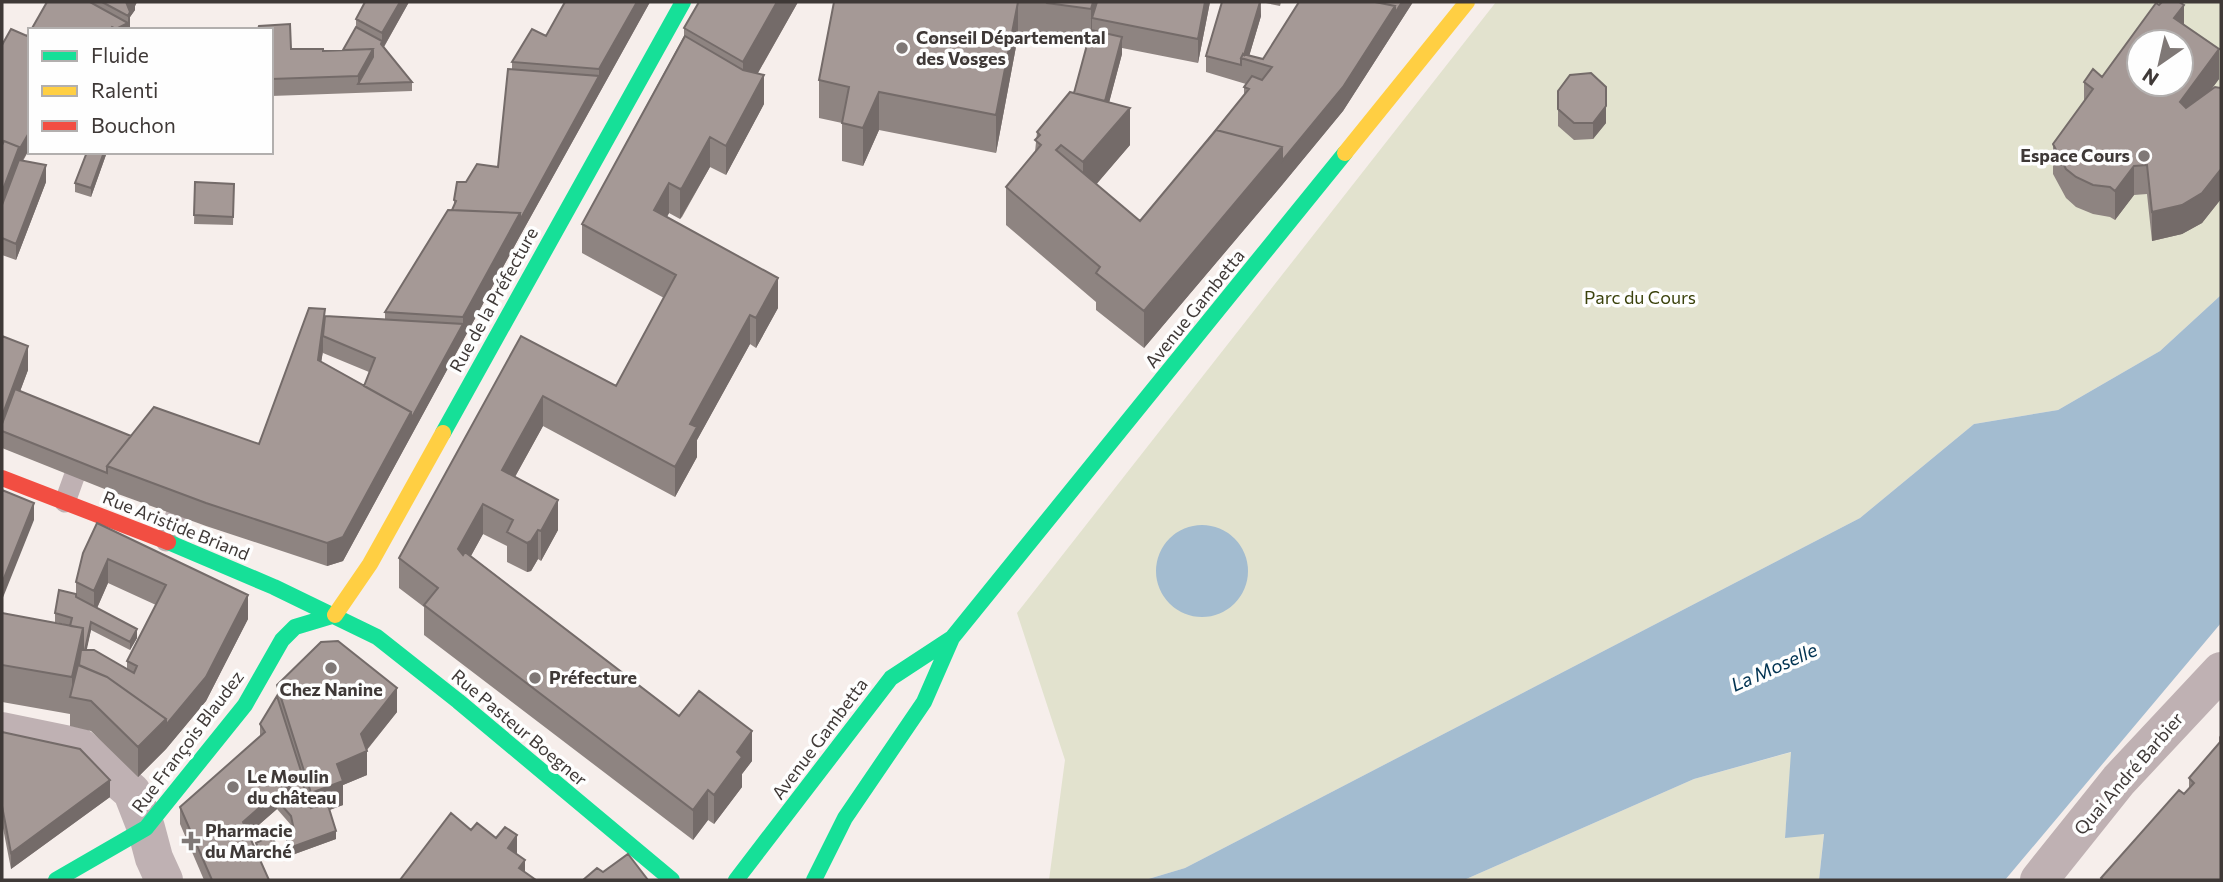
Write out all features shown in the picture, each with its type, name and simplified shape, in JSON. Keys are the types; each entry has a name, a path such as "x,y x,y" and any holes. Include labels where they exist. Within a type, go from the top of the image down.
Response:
{"street":[{"name":"Rue de la Préfecture","path":"335,615 370,564 683,2"},
{"name":"Avenue Gambetta","path":"814,880 845,818 925,702 952,638 1467,2"},
{"name":"Rue Aristide Briand","path":"2,478 166,541 335,615"},
{"name":"Rue François Blaudez","path":"55,880 146,828 244,705 282,640 295,627 335,615"},
{"name":"Rue Pasteur Boegner","path":"335,615 377,637 468,709 672,880"},
{"name":"Avenue Gambetta","path":"736,880 891,678 952,638"},
{"name":"Quai André Barbier","path":"2039,880 2119,780 2221,671"},
{"path":"2,731 80,747 132,792 164,880"}],"lane":[{"path":"65,502 74,477"},
{"path":"166,541 176,515"}],"green space":[{"name":"Parc du Cours","path":"1496,2 2221,2 2221,295 2160,351 2058,410 1974,424 1860,518 1185,868 1145,880 1049,880 1065,760 1017,613"},
{"path":"1792,752 1785,837 1824,833 1819,880 1464,880 1694,779"}],"water":[{"name":"La Moselle","path":"2221,295 2221,623 2005,880 1819,880 1824,834 1785,838 1791,752 1694,779 1464,880 1145,880 1185,868 1860,518 1974,424 2058,410 2160,351"},
{"path":"1202,525 1219,529 1234,539 1244,554 1248,571 1244,588 1234,603 1219,613 1202,617 1185,613 1170,603 1160,588 1156,571 1160,554 1170,539 1185,529"}],"building":[{"path":"47,2 90,2 128,23 118,28 32,28"},
{"path":"102,2 126,2 130,12 128,16"},
{"path":"365,2 400,2 382,33 356,19"},
{"path":"565,2 637,2 599,69 512,62 532,29 546,36"},
{"path":"699,2 777,2 743,62 684,28"},
{"path":"834,2 1018,2 996,115 879,92 863,128 842,123 849,87 819,80"},
{"path":"1046,2 1093,2 1091,9"},
{"path":"1097,2 1205,2 1198,39 1092,18"},
{"path":"1222,2 1260,2 1241,65 1206,56"},
{"path":"1299,2 1375,2 1395,6 1343,87 1282,161 1282,147 1216,130 1207,141 1249,89 1244,87 1252,76 1262,80 1272,67 1241,58 1243,54 1263,59"},
{"path":"1375,2 1402,2 1395,13 1395,6"},
{"name":"Espace Cours","path":"2162,2 2179,2 2184,5 2174,18 2189,28 2138,28 2156,3 2159,5"},
{"path":"290,24 291,49 373,49 358,76 273,79 273,28 258,28"},
{"path":"356,27 382,41 381,44 412,82 358,84 373,57 373,49 343,50"},
{"path":"11,29 28,34 28,134 19,150 19,147 4,141 2,145 2,45"},
{"path":"1091,30 1122,37 1105,101 1074,93"},
{"name":"Espace Cours","path":"2195,32 2219,49 2195,82"},
{"path":"685,36 743,70 764,75 726,146 710,137 682,188 669,183 654,210 778,278 756,318 750,315 690,424 697,427 675,467 543,396 502,470 558,500 541,531 538,530 527,543 507,532 513,520 483,504 458,549 679,716 699,691 752,731 737,752 742,757 714,795 708,790 693,810 424,605 438,588 399,558 521,336 616,386 676,275 582,224"},
{"name":"Espace Cours","path":"2125,45 2125,98 2183,98 2180,102 2186,108 2215,87 2221,88 2221,169 2202,193 2182,205 2152,212 2147,165 2134,166 2115,191 2110,187 2093,185 2066,169 2053,144 2093,89 2084,82 2093,69 2102,77"},
{"path":"508,69 599,76 520,220 520,213 452,210 456,201 457,182 466,182 477,164 498,167"},
{"path":"1591,73 1606,87 1606,106 1593,123 1574,123 1558,109 1558,91 1570,75"},
{"path":"1070,92 1130,108 1083,162 1061,145 1056,150 1140,221 1216,130 1282,147 1144,311 1096,273 1100,267 1006,187 1041,145 1035,140 1040,135 1037,132"},
{"path":"4,141 19,147 2,192 2,145"},
{"path":"86,154 103,154 91,188 75,183"},
{"path":"19,160 46,165 16,244 2,238 2,205"},
{"path":"195,182 234,184 233,217 194,215"},
{"path":"448,210 520,213 463,317 385,312"},
{"path":"309,308 325,309 318,360 411,412 343,537 327,543 206,503 107,466 154,407 259,444"},
{"path":"325,316 463,324 411,419 411,412 364,386 375,358 323,336"},
{"path":"2,336 28,346 2,416"},
{"path":"15,389 131,436 107,466 107,473 2,431"},
{"path":"2,490 34,503 2,583"},
{"path":"97,523 248,595 206,677 166,725 166,719 107,677 79,665 81,650 94,650 134,673 137,666 127,661 166,585 108,559 94,591 76,582 83,553"},
{"path":"59,590 76,594 76,597 137,629 130,642 91,622 83,650 83,628 70,626 72,618 55,613"},
{"path":"2,613 83,628 72,677 2,665"},
{"path":"338,641 397,688 361,734 367,751 337,764 343,781 311,793 277,685 321,642"},
{"path":"78,665 107,677 166,719 138,747 91,701 70,697"},
{"path":"277,696 301,771 243,822 269,880 212,880 180,807 265,732 260,724"},
{"path":"2,732 80,749 110,780 11,853 2,806"},
{"path":"2221,741 2221,880 2103,880 2101,878 2179,790 2184,794 2194,783 2189,778"},
{"path":"301,779 311,808 327,802 336,831 292,847 286,834 294,830 291,816 277,800"},
{"path":"451,813 471,830 477,823 496,838 505,827 517,835 508,848 525,860 519,868 536,880 400,880"},
{"path":"272,835 276,846 260,852 256,843"},
{"path":"628,854 648,880 583,880 597,868 603,872"}],"traffic: fast":[{"path":"443,433 683,2"},
{"path":"814,880 845,818 924,702 952,638 1345,153"},
{"path":"168,542 274,587 377,637 458,701 672,880"},
{"path":"56,880 146,828 245,705 282,640 295,627 335,615"},
{"path":"736,880 891,678 952,638"}],"traffic: slow":[{"path":"1345,153 1467,2"},
{"path":"335,615 370,564 443,433"}],"traffic: jam":[{"path":"2,478 168,542"}],"place":[{"name":"Conseil Départemental des Vosges","path":"902,48"},
{"name":"Espace Cours","path":"2144,156"},
{"name":"Chez Nanine","path":"331,668"},
{"name":"Préfecture","path":"535,678"},
{"name":"Le Moulin du château","path":"233,787"},
{"name":"Pharmacie du Marché","path":"191,841"}]}
